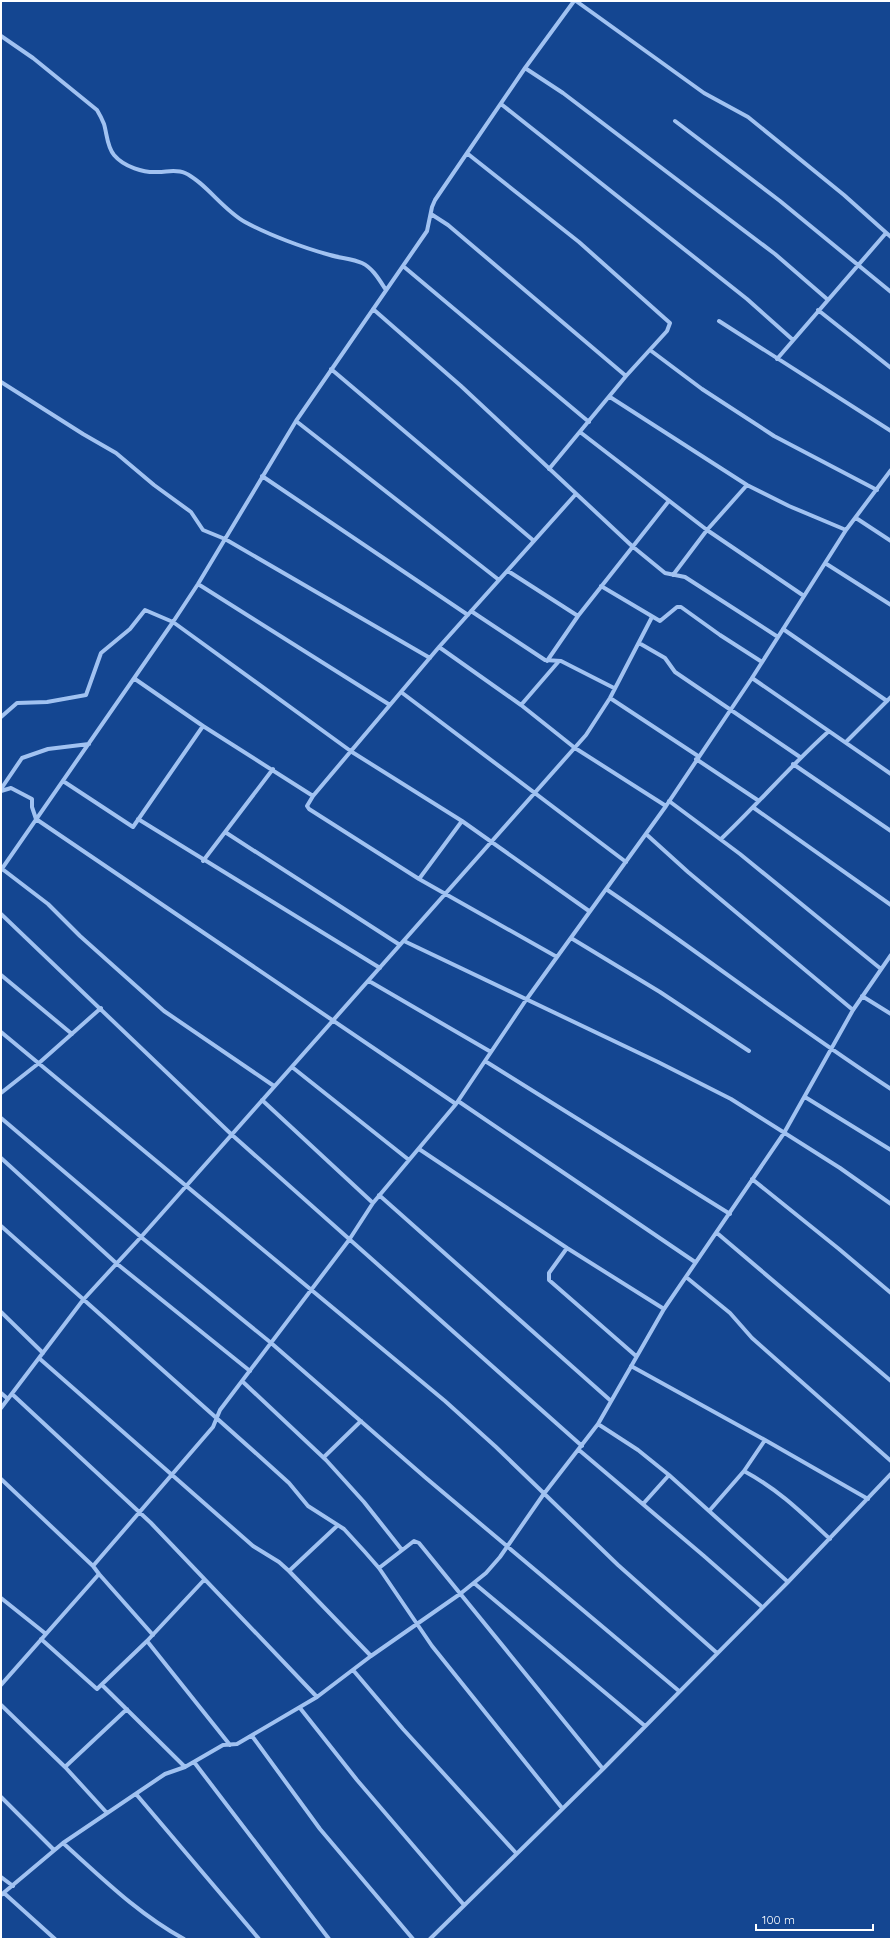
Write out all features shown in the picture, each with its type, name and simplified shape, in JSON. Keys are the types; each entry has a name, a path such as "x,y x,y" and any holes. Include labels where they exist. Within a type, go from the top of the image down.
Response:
{"street":[{"path":"274,1086 164,1012 80,936 48,904 1,869 135,679 198,584 296,421 427,231 435,200 468,154 525,68 575,1 704,93 748,118 844,195 891,237"},
{"path":"1,36 33,58 97,110 104,122 108,144 114,155 126,164 140,170 150,172 184,172 194,178 230,212 246,223 303,247 331,256 362,263 370,269 386,290"},
{"path":"525,68 569,98 775,254 827,299"},
{"path":"501,104 747,299 793,340"},
{"path":"675,121 780,201 856,265 891,292"},
{"path":"468,154 579,242 669,321 670,326 667,331 626,376 549,469"},
{"path":"431,214 448,225 626,376"},
{"path":"777,359 856,265 886,233"},
{"path":"403,266 589,422"},
{"path":"373,309 461,386 575,495 661,570 685,577 778,637"},
{"path":"818,310 891,368"},
{"path":"719,322 891,431"},
{"path":"650,350 702,389 774,436 877,490"},
{"path":"331,369 534,541"},
{"path":"1,382 82,434 116,453 154,485 191,512 203,530 225,539 430,658"},
{"path":"610,397 747,485 789,506 846,530"},
{"path":"296,421 499,580"},
{"path":"580,432 668,502 804,596"},
{"path":"93,1566 173,1475 213,1426 220,1410 270,1342 349,1240 379,1195 457,1102 526,1000 666,806 752,678 846,530 891,470"},
{"path":"262,476 469,613 547,660 559,661 614,688"},
{"path":"673,574 707,530 747,485"},
{"path":"557,957 419,879 309,809 308,803 439,647 575,495"},
{"path":"547,660 578,616 668,502"},
{"path":"856,518 891,541"},
{"path":"825,563 891,605"},
{"path":"508,571 578,616"},
{"path":"198,584 390,705"},
{"path":"601,586 660,621 677,607 681,607 720,635 762,662"},
{"path":"1,717 17,703 48,702 86,695 101,653 130,629 145,610 173,622 352,752 462,821 590,911"},
{"path":"1,1408 40,1359 83,1300 141,1237 274,1086 292,1068 534,792 575,748 594,723 610,698 652,616"},
{"path":"783,629 887,701"},
{"path":"639,643 664,658 675,672 730,711 800,757"},
{"path":"439,647 521,705 575,748 666,806"},
{"path":"521,705 559,661"},
{"path":"752,678 891,774"},
{"path":"135,679 203,726 273,769 313,796"},
{"path":"401,692 626,862"},
{"path":"846,742 891,697"},
{"path":"610,698 759,801"},
{"path":"63,781 133,827 203,726"},
{"path":"721,839 754,808 800,757 829,731"},
{"path":"1,790 22,758 48,748 89,744"},
{"path":"793,764 891,831"},
{"path":"203,861 273,769"},
{"path":"1,790 11,788 32,799 32,807 36,819 332,1022 457,1102 695,1262"},
{"path":"669,801 721,839 881,969"},
{"path":"754,808 891,905"},
{"path":"138,819 203,861 380,968"},
{"path":"419,879 462,821"},
{"path":"225,832 402,943 526,1000 725,1095 891,1204"},
{"path":"646,834 688,872 853,1010"},
{"path":"606,889 679,939 831,1050 891,1089"},
{"path":"1,914 231,1134 580,1448 762,1607"},
{"path":"571,938 660,992 749,1051"},
{"path":"55,1939 2,1894 63,1843 165,1774 185,1767 223,1745 237,1744 317,1697 371,1656 460,1594 493,1565 543,1495 598,1424 664,1309 784,1133 853,1010 891,955"},
{"path":"1,975 72,1034"},
{"path":"368,981 491,1052"},
{"path":"862,996 891,1014"},
{"path":"1,1093 39,1063 101,1008"},
{"path":"1,1032 450,1406 496,1447 543,1495 618,1565 717,1653"},
{"path":"485,1061 730,1214"},
{"path":"292,1068 409,1160"},
{"path":"805,1096 891,1150"},
{"path":"262,1100 373,1203"},
{"path":"1,1118 141,1237 270,1342 361,1422 679,1691"},
{"path":"419,1149 567,1248 664,1309"},
{"path":"1,1158 116,1263 250,1371"},
{"path":"752,1179 840,1249 891,1293"},
{"path":"379,1195 611,1401"},
{"path":"1,1226 289,1483 308,1506 338,1525 355,1540 378,1568 437,1652 562,1808"},
{"path":"717,1233 891,1381"},
{"path":"567,1248 550,1273 549,1280 636,1356"},
{"path":"686,1277 730,1314 752,1338 891,1461"},
{"path":"1,1312 43,1353"},
{"path":"40,1359 253,1546 279,1562 371,1656"},
{"path":"631,1366 766,1440 868,1499"},
{"path":"242,1381 324,1457 364,1502 402,1550"},
{"path":"1,1393 8,1399"},
{"path":"12,1394 140,1513 317,1697"},
{"path":"324,1457 361,1422"},
{"path":"598,1424 638,1450 669,1475 710,1510 788,1582"},
{"path":"710,1510 744,1472 766,1440"},
{"path":"744,1472 760,1480 785,1498 830,1539"},
{"path":"430,1939 603,1769 830,1539 891,1474"},
{"path":"643,1504 669,1475"},
{"path":"1,1479 93,1566 98,1574 152,1635"},
{"path":"289,1571 338,1525"},
{"path":"378,1568 414,1541 417,1541 603,1769"},
{"path":"1,1685 98,1574"},
{"path":"42,1639 96,1689 102,1685 152,1635 204,1580"},
{"path":"474,1583 586,1674 645,1726"},
{"path":"1,1598 46,1634"},
{"path":"146,1641 230,1745"},
{"path":"353,1670 416,1744 516,1854"},
{"path":"102,1685 185,1767"},
{"path":"1,1704 65,1766 107,1814"},
{"path":"300,1708 357,1780 464,1905"},
{"path":"65,1766 127,1709"},
{"path":"252,1736 320,1829 413,1939"},
{"path":"194,1762 330,1939"},
{"path":"136,1794 259,1939"},
{"path":"1,1797 54,1850"},
{"path":"63,1843 142,1914 162,1928 184,1939"},
{"path":"1,1877 13,1886"}]}
